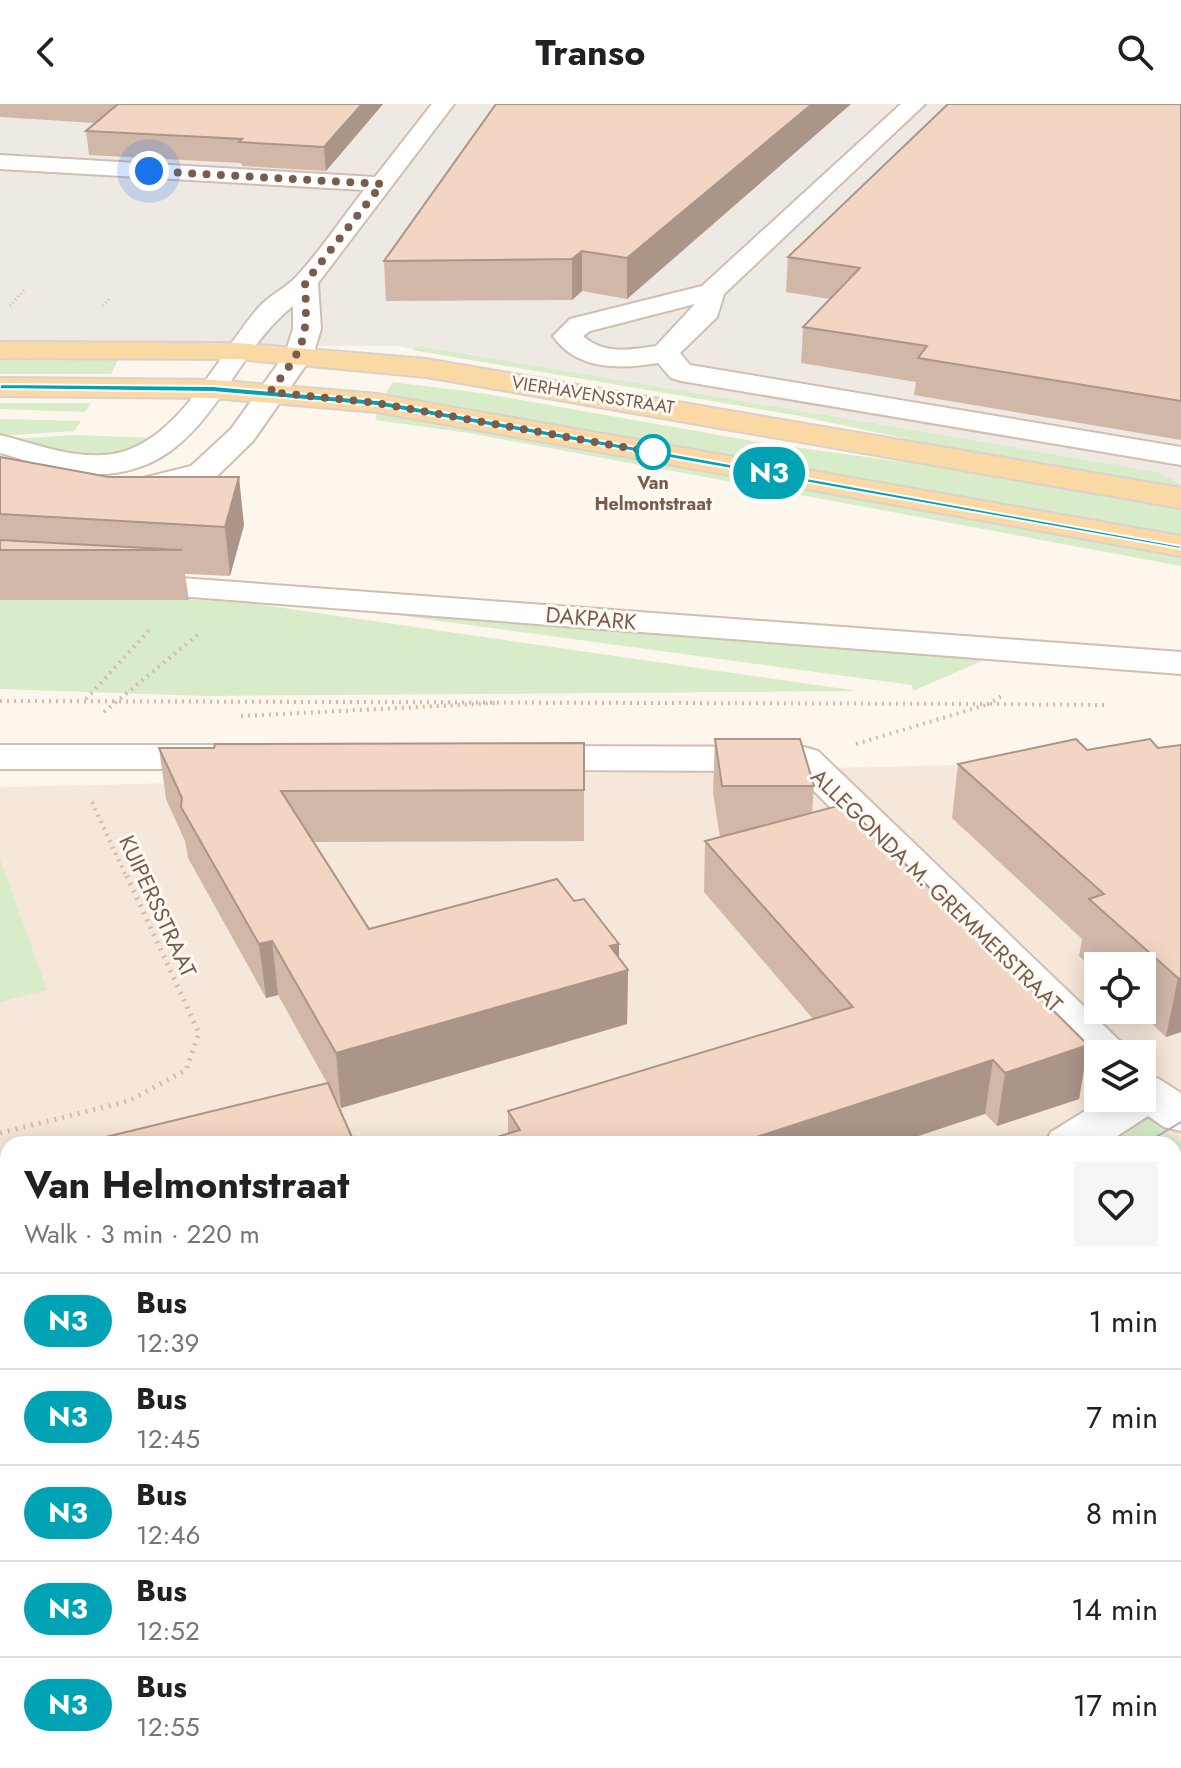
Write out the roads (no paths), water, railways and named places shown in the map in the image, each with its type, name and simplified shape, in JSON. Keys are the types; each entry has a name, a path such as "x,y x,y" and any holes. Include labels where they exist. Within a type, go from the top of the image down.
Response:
{"main road":[{"name":"VIERHAVENSSTRAAT","path":"0,350 237,351 426,368 629,400 1181,498"},
{"path":"0,387 213,389 377,403 1181,546"}],"street":[{"path":"711,292 707,311 665,353 601,358 576,347 567,336 580,325 711,292 914,104"},
{"path":"0,444 72,465 95,466 131,460 160,448 175,437 213,389 237,351 272,309 305,283 382,184 434,105"},
{"path":"0,162 382,184"},
{"path":"0,472 77,493 130,490 169,483 213,465 252,423 270,392 299,355 307,329 305,283"},
{"name":"VIERHAVENSSTRAAT","path":"665,353 681,372 1181,456"},
{"path":"1118,445 1181,470"},
{"path":"149,516 169,483"},
{"name":"DAKPARK","path":"94,582 1181,663"},
{"path":"0,757 262,758"},
{"name":"ALLEGONDA M. GREMMERSTRAAT","path":"485,758 804,759 1091,1040"},
{"path":"1084,1136 1127,1112"}],"tram line":[{"path":"1157,1136 1181,1122"}],"place":[{"name":"Van Helmontstraat","path":"653,452"}]}
